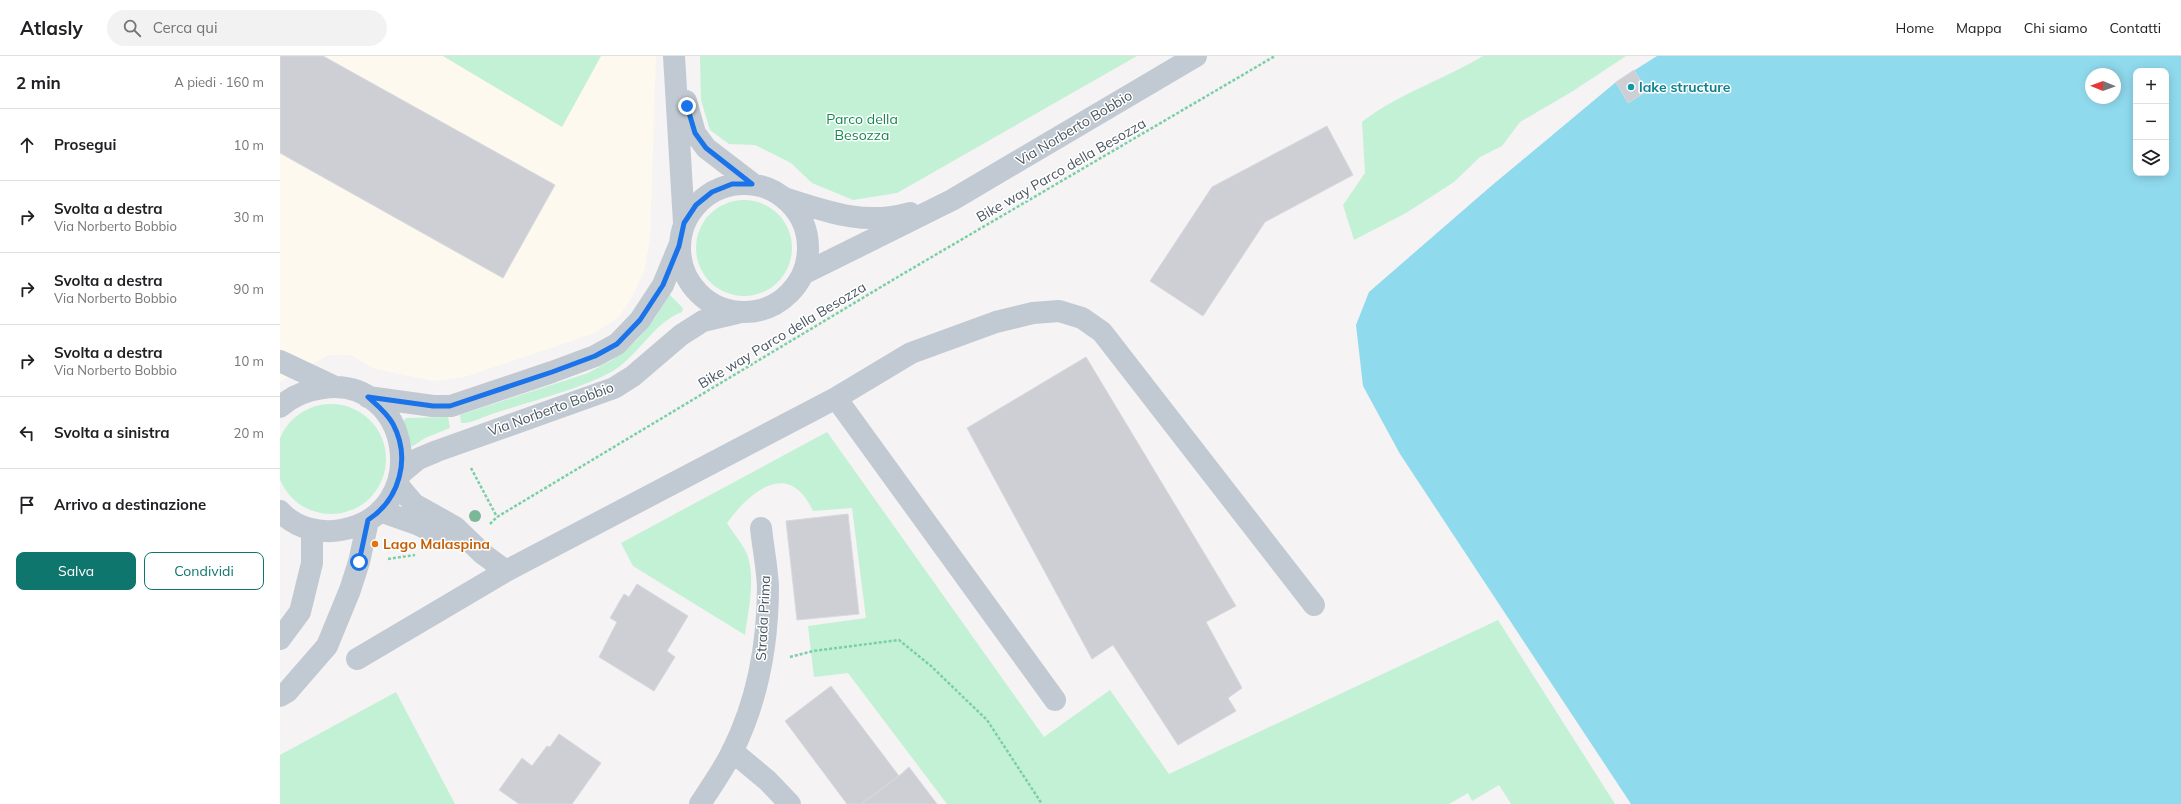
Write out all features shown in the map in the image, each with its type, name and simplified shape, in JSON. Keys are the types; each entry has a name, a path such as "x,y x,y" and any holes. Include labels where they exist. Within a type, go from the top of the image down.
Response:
{"street":[{"name":"Via Norberto Bobbio","path":"803,274 952,200 1196,56"},
{"path":"674,57 695,133 706,148 752,184"},
{"path":"674,57 684,223"},
{"name":"Via Norberto Bobbio","path":"283,398 309,390 333,386 351,390 368,397 433,406 450,406 595,356 617,344 640,320 663,285 679,246 684,223 696,205 712,192 732,184 752,184 769,188 784,198 798,213 807,232 808,253 803,274 793,291 777,304 758,312 737,313 703,321 681,335 633,376 614,388 418,459 399,480 374,516"},
{"name":"Via Norberto Bobbio","path":"784,198 840,215 873,220 892,218 952,200"},
{"name":"Via Norberto Bobbio","path":"679,246 681,266 689,283 702,298 718,308 737,313"},
{"path":"357,659 506,571 836,398 911,354 996,322 1033,313 1059,311 1082,318 1102,332 1314,605"},
{"path":"280,360 333,386"},
{"name":"Via Norberto Bobbio","path":"368,397 382,408 397,434 402,456 399,480"},
{"path":"836,398 1055,700"},
{"path":"399,480 414,504 455,527 483,554 506,571"},
{"path":"280,511 297,524 312,530 332,532 351,528 374,516 417,524 483,554"},
{"path":"280,696 287,692 327,646 350,590 374,516"},
{"name":"Strada Prima","path":"700,804 732,751 753,698 761,665 765,642 768,585 761,528"},
{"path":"280,639 300,612 312,563 312,530"},
{"path":"732,751 768,781 790,804"}],"path":[{"name":"Bike way Parco della Besozza","path":"468,538 481,532 497,517 900,275 1275,56"},
{"path":"359,562 417,554"},
{"path":"761,665 813,651 899,640 932,666 987,720 1042,804"}],"shaded area":[{"path":"280,56 443,56 562,127 601,56 656,56 650,239 644,272 633,295 619,317 595,333 465,377 434,381 375,369 351,355 329,355 280,382"}],"green space":[{"path":"443,56 601,56 562,127"},
{"name":"Parco della Besozza","path":"700,56 1137,56 897,193 853,200 812,183 791,163 755,145 729,144 710,130 701,100"},
{"path":"1483,56 1626,56 1573,91 1520,122 1502,146 1480,157 1454,182 1406,213 1354,240 1343,205 1365,173 1362,122 1375,112 1405,95"},
{"path":"744,200 762,204 778,214 788,230 792,248 788,266 778,282 762,292 744,296 726,292 710,282 700,266 696,248 700,230 710,214 726,204"},
{"path":"669,294 683,308 682,312 672,317 654,331 631,357 613,371 586,384 472,421 461,423 460,415 588,373 612,360 636,341 655,318"},
{"path":"331,404 352,408 370,420 382,438 386,459 382,480 370,498 352,510 331,514 310,510 292,498 280,480 276,459 280,438 292,420 310,408"},
{"path":"448,417 450,428 425,438 413,446 407,444 403,421 406,418"},
{"path":"827,432 1044,737 1110,690 1169,774 1498,620 1615,804 1511,804 1499,785 1472,801 1468,793 1449,804 947,804 848,673 814,677 808,626 866,618 852,508 813,511 803,495 793,486 782,483 770,485 758,491 737,511 727,523 745,550 750,564 751,584 745,635 633,566 621,543"},
{"path":"396,692 455,804 280,804 280,755"}],"water":[{"path":"1657,56 2181,56 2181,804 1631,804 1400,454 1363,386 1356,325 1369,292 1490,187 1616,82"}],"building":[{"path":"280,56 323,56 555,185 503,278 280,153"},
{"name":"lake structure","path":"1634,70 1647,91 1628,103 1616,82"},
{"path":"1327,126 1353,175 1265,222 1203,316 1150,281 1212,187"},
{"path":"1086,357 1236,606 1206,622 1242,688 1228,698 1236,711 1178,745 1113,645 1092,659 967,428"},
{"path":"848,514 859,614 797,620 786,521"},
{"path":"637,584 688,616 667,651 675,657 654,691 599,657 617,622 610,618 624,594 629,597"},
{"path":"831,686 899,776 861,804 847,804 785,721"},
{"path":"559,734 601,763 572,804 519,804 499,790 522,758 532,766 547,746 550,747"},
{"path":"909,767 937,804 861,804 899,776"}],"place":[{"name":"lake structure","path":"1631,87"},
{"name":"Lago Malaspina","path":"375,544"}],"route":[{"path":"359,562 368,520 380,511 390,499 398,485 402,456 400,439 392,423 382,408 368,397 433,406 450,406 552,372 595,356 617,344 640,320 663,285 679,246 684,223 696,205 712,192 732,184 752,184 706,148 695,133 687,106"}]}
